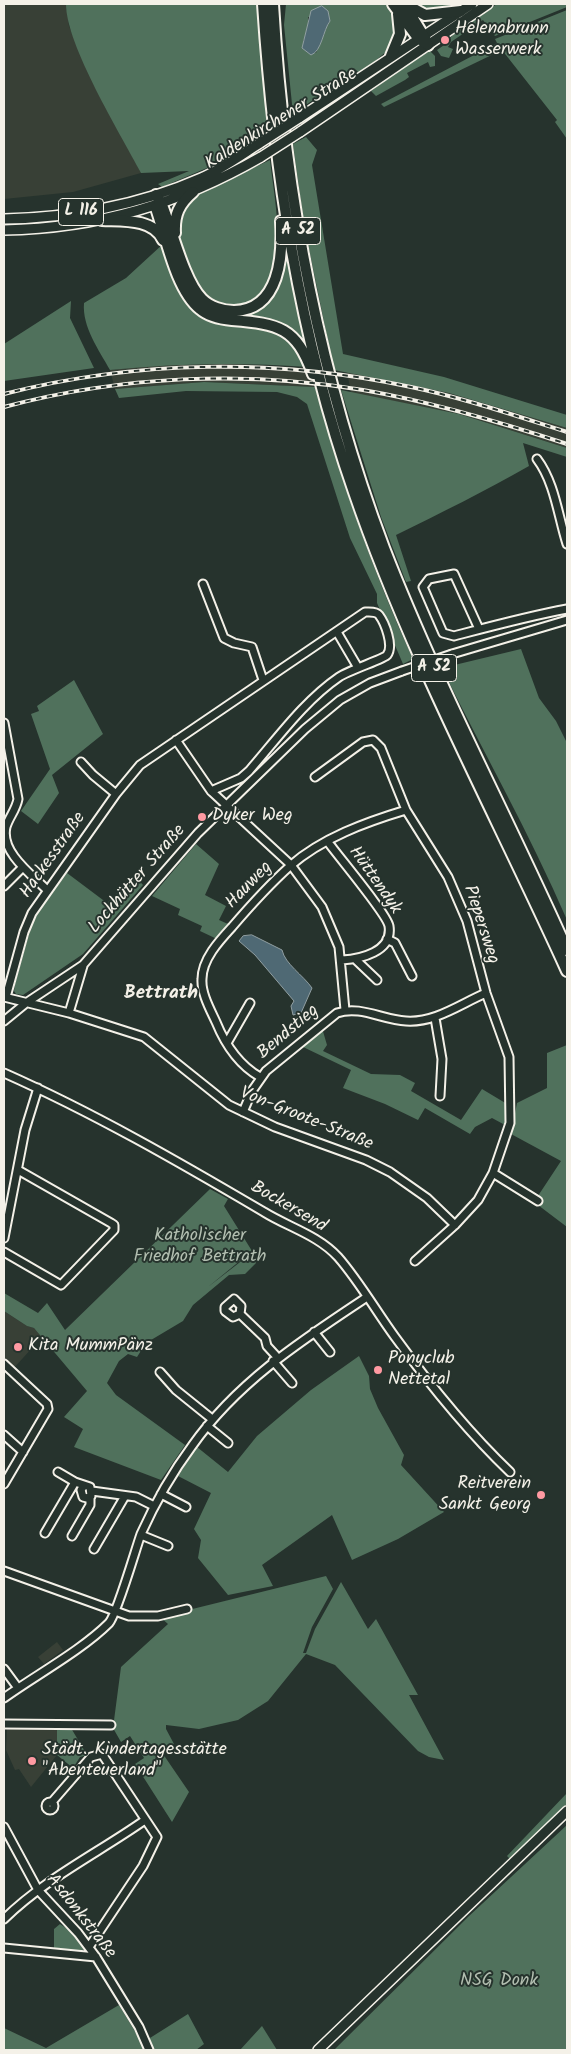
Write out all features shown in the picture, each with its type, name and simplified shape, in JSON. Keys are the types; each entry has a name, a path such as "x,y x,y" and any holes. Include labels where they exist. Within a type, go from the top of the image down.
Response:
{"highway":[{"name":"A 52","path":"263,4 277,160 298,282 332,421 354,491 403,620 567,971"},
{"name":"A 52","path":"273,4 279,86 289,171 312,305 339,412 363,488 388,557 436,672 567,950"},
{"path":"279,86 281,4"},
{"path":"399,4 425,15 461,11"},
{"path":"399,4 428,45"},
{"path":"391,56 398,43 400,26 399,4"},
{"path":"159,205 175,239 189,279 203,299 211,306 230,311 243,310 256,304 268,293 275,280 282,251 277,160"},
{"path":"175,239 178,210 183,201 193,192"},
{"path":"156,195 172,256 182,285 200,309 214,316 226,319 271,325 284,330 296,340 305,352 332,421"},
{"path":"102,220 138,222 155,228 172,256"}],"main road":[{"name":"Kaldenkirchener Straße","path":"4,219 76,213 156,195 203,177 299,118 461,11 478,8"},
{"name":"Kaldenkirchener Straße","path":"4,230 102,220 159,205 226,177 300,132 428,45 478,8"},
{"path":"318,2050 567,1811"}],"street":[{"path":"537,459 552,490 567,544"},
{"path":"479,629 454,574 428,579 423,587 443,633 454,636 567,609"},
{"path":"203,584 220,633 226,640 252,646 263,680"},
{"name":"Hackesstraße","path":"4,996 24,932 32,913 116,794 140,765 364,612 373,612 379,615 390,648 384,658 357,666"},
{"name":"Lockhütter Straße","path":"4,1021 26,1002 83,965 198,833 305,729 340,700 370,683 402,671 567,620"},
{"path":"211,791 241,778 319,692 357,666 337,632"},
{"path":"4,723 18,799 6,827 5,840 9,850 23,867 47,890"},
{"path":"176,740 211,791 291,866 322,907 332,928 342,960 345,1010"},
{"name":"Piepersweg","path":"314,777 363,742 373,740 381,748 406,810 452,885 467,921 486,993 509,1057 510,1123 493,1173 478,1200 455,1225 415,1261"},
{"path":"81,762 116,794"},
{"path":"226,784 238,794"},
{"name":"Hauweg","path":"260,1077 242,1064 227,1043 203,992 202,978 206,964 229,930 255,901 291,866 328,842 375,820 406,810"},
{"name":"Hüttendyk","path":"328,842 381,910 389,926 387,939 382,947 373,954 342,960"},
{"path":"4,886 23,867"},
{"name":"Hüttendyk","path":"387,939 395,943 412,976"},
{"path":"355,959 378,980"},
{"name":"Lockhütter Straße","path":"69,1014 83,965"},
{"name":"Bendstieg","path":"243,1112 260,1077 337,1013 345,1010 406,1021 435,1018 486,993"},
{"name":"Von-Groote-Straße","path":"4,996 144,1037 195,1080 229,1105 275,1128 366,1160 390,1172 427,1198 455,1225"},
{"path":"227,1043 250,1003"},
{"path":"435,1018 442,1059 440,1096"},
{"name":"Bockersend","path":"4,1073 38,1088 152,1148 266,1214 316,1239 337,1256 452,1411 475,1439 510,1472"},
{"path":"4,1238 25,1130 38,1088"},
{"path":"4,1252 60,1285 114,1230 114,1225 111,1223 18,1170"},
{"path":"493,1173 538,1200"},
{"path":"4,1698 110,1622 141,1535 154,1506 212,1419 238,1391 276,1359 367,1297"},
{"path":"240,1314 265,1338 267,1346 292,1383"},
{"path":"314,1332 330,1352"},
{"path":"4,1364 47,1404 48,1409 4,1484"},
{"path":"160,1372 176,1390 212,1419"},
{"path":"206,1426 228,1443"},
{"path":"4,1435 23,1452"},
{"path":"58,1472 84,1487 81,1490 81,1495 85,1498 91,1494 125,1496 136,1498 154,1506"},
{"path":"45,1533 75,1482"},
{"path":"72,1536 90,1505 91,1494"},
{"path":"161,1494 186,1507"},
{"path":"94,1549 125,1496"},
{"path":"141,1535 168,1546"},
{"path":"4,1571 129,1616 158,1616 187,1608"},
{"path":"4,1669 18,1688"},
{"path":"4,1724 111,1726"},
{"path":"52,1802 91,1757 102,1754 156,1834 157,1841 114,1911 89,1946"},
{"path":"4,1918 23,1900 76,1862 146,1820"},
{"name":"Asdonkstraße","path":"4,1827 38,1890 89,1946 139,2027 149,2050"},
{"path":"4,1948 96,1957"}],"shaded area":[{"path":"4,4 66,4 69,26 84,63 141,173 73,192 4,199"},
{"path":"227,363 309,368 315,387 204,382 115,389 110,370 165,364"},
{"path":"347,372 449,393 567,428 567,448 459,414 351,393"},
{"name":"Kita MummPänz","path":"4,1311 27,1326 34,1328 42,1337 13,1369 4,1357"},
{"path":"57,1642 63,1650 44,1664 38,1657"},
{"name":"Städt. Kindertagesstätte \"Abenteuerland\"","path":"7,1728 57,1728 57,1755 31,1787 19,1769 15,1770 6,1750"}],"green space":[{"path":"66,4 259,4 267,130 254,138 255,142 221,162 162,187 158,184 189,171 141,173 84,65 68,21"},
{"path":"286,4 388,4 398,26 395,45 364,70 359,73 356,70 293,114 284,25","holes":["308,17 330,21 324,29 316,53 303,41 308,33"]},
{"path":"416,4 462,4 436,13 443,7 428,10"},
{"path":"497,4 567,4 567,7 495,36 483,20 451,42 448,47 453,49 449,58 441,56 437,50 450,41 449,39 459,29"},
{"path":"567,10 567,139 555,122 557,120 502,50 384,107 381,104 497,43 495,39"},
{"path":"426,51 430,51 435,56 435,66 430,67 428,62 407,73 409,77 405,80 376,96 371,91"},
{"path":"306,137 317,150 312,165 343,354 444,377 567,415 567,428 449,393 334,370 304,225 293,144"},
{"path":"270,160 278,237 277,252 270,281 255,300 241,305 220,303 212,299 199,286 182,249 178,226 182,206 194,196"},
{"path":"163,244 183,296 268,328 290,339 308,367 209,364 110,370 88,329 84,303 126,278"},
{"path":"285,248 305,346 298,337 211,311 186,278 216,310 263,302"},
{"path":"71,301 70,318 94,368 4,381 4,344"},
{"path":"204,382 315,387 336,457 371,559 413,659 403,664 377,603 377,594 350,538 307,404 297,397 277,392 186,391 119,398 115,389"},
{"path":"341,390 459,414 567,448 567,457 523,443 529,466 463,502 396,535 411,581 406,582 381,517"},
{"path":"521,649 539,698 556,721 566,741 567,920 522,825 442,668"},
{"path":"74,680 103,734 52,775 59,793 38,824 21,811 50,769 31,714 39,711 37,706"},
{"path":"196,844 219,864 205,895 226,906 219,920 228,924 217,939 200,931 202,926 178,915 180,909 152,896"},
{"path":"67,873 107,903 135,876 143,885 83,954 23,995 16,994 14,991 15,984 31,927 39,911"},
{"path":"322,1028 327,1045 323,1051 371,1074 400,1075 415,1083 411,1091 461,1120 482,1089 507,1104 505,1125 492,1118 475,1127 470,1134 425,1108 418,1120 385,1104 343,1088 351,1070 301,1046"},
{"path":"567,1045 567,1227 534,1202 561,1161 511,1134 517,1103 547,1088 547,1053"},
{"name":"Katholischer Friedhof Bettrath","path":"210,1189 228,1199 224,1206 252,1251 208,1287 253,1252 256,1263 245,1274 229,1275 193,1305 183,1321 146,1343 137,1357 128,1354 119,1361 107,1383 116,1395 185,1445 161,1480 74,1447 83,1429 64,1417 87,1391 34,1328 27,1326 4,1311 4,1293 38,1313 47,1303 65,1330"},
{"path":"359,1356 369,1376 370,1389 378,1408 404,1455 401,1465 444,1512 398,1539 352,1560 332,1515 262,1565 273,1586 228,1595 198,1558 201,1540 194,1529 211,1493 178,1476 197,1447 228,1472 257,1436 311,1390"},
{"path":"326,1576 333,1589 312,1627 303,1653 306,1653 315,1629 341,1582 368,1629 376,1619 418,1695 409,1695 444,1760 429,1757 418,1751 335,1665 306,1654 268,1701 238,1720 199,1729 166,1725 166,1729 174,1744 163,1754 189,1792 172,1822 135,1764 144,1758 130,1736 121,1742 113,1728 121,1667 168,1624 160,1617"},
{"path":"57,1728 71,1728 87,1755 80,1757 73,1768 57,1755"},
{"path":"567,1793 567,1804 510,1859 507,1856"},
{"name":"NSG Donk","path":"567,1825 567,2050 334,2050 469,1916"},
{"path":"60,1924 69,1930 84,1949 82,1954 54,1952 54,1929"},
{"path":"119,2005 142,2043 188,2014 204,2044 196,2050 4,2050 4,2028 46,2048"},
{"path":"261,2027 277,2050 240,2050"}],"water":[{"path":"322,6 328,11 330,21 318,49 311,55 302,48 311,11"},
{"path":"252,935 282,950 290,965 312,988 301,1013 293,1015 291,1006 294,1001 255,955 239,941 243,936"}],"railway":[{"path":"4,394 105,374 156,369 207,367 309,371 431,391 567,432"},
{"path":"4,407 92,388 137,383 228,378 273,380 363,390 415,400 491,420 567,444"}],"place":[{"name":"Helenabrunn Wasserwerk","path":"445,40"},
{"name":"Dyker Weg","path":"202,817"},
{"name":"Kita MummPänz","path":"18,1347"},
{"name":"Ponyclub Nettetal","path":"378,1370"},
{"name":"Reitverein Sankt Georg","path":"541,1495"},
{"name":"Städt. Kindertagesstätte \"Abenteuerland\"","path":"32,1761"}],"district":[{"name":"Bettrath","path":"161,995"}]}
